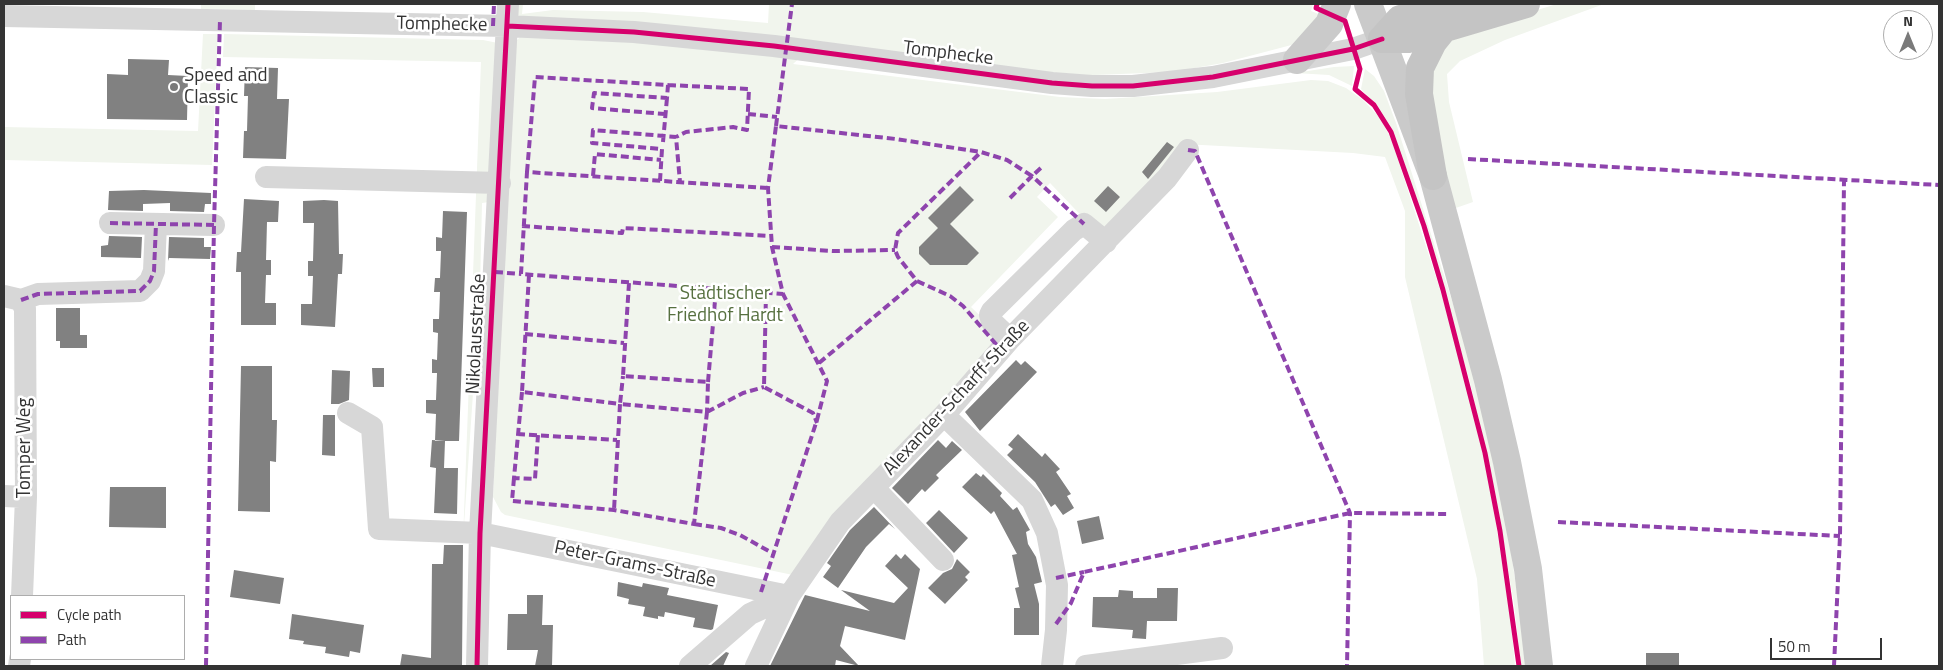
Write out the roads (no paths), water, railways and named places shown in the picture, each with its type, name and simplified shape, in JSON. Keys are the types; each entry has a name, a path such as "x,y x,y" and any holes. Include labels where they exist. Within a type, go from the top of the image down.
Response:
{"highway":[{"path":"1382,39 1400,20 1462,4"},
{"path":"1382,39 1408,39 1526,4"},
{"path":"1433,176 1419,94 1420,68 1428,50 1445,28"}],"main road":[{"path":"1297,60 1329,24 1337,4"},
{"path":"1368,4 1433,176 1484,362 1507,462 1528,569 1539,666"}],"street":[{"name":"Nikolausstraße","path":"477,666 480,532 500,184 508,4"},
{"name":"Tomphecke","path":"4,16 79,11 634,32 774,46 1052,83 1092,86 1133,86 1213,77 1353,49 1382,39"},
{"name":"Alexander-Scharff-Straße","path":"756,666 789,596 840,522 944,415 1010,339 1166,178 1188,150"},
{"path":"266,177 500,184"},
{"path":"110,223 214,226"},
{"name":"Tomper Weg","path":"12,298 38,294 140,291 150,281 154,271 156,224"},
{"path":"1010,339 992,322 992,311 1074,230 1084,224 1106,242"},
{"name":"Tomper Weg","path":"12,298 25,309 15,496 22,595"},
{"name":"Peter-Grams-Straße","path":"348,413 372,427 380,529 480,532 789,596"},
{"path":"944,415 1032,500 1047,533 1057,585 1056,630 1052,666"},
{"path":"874,488 943,560"},
{"path":"690,666 750,614 789,596"},
{"path":"1086,666 1222,648"}],"place":[{"name":"Speed and Classic","path":"174,87"}],"park label":[{"name":"Städtischer Friedhof Hardt","path":"725,305"}]}
